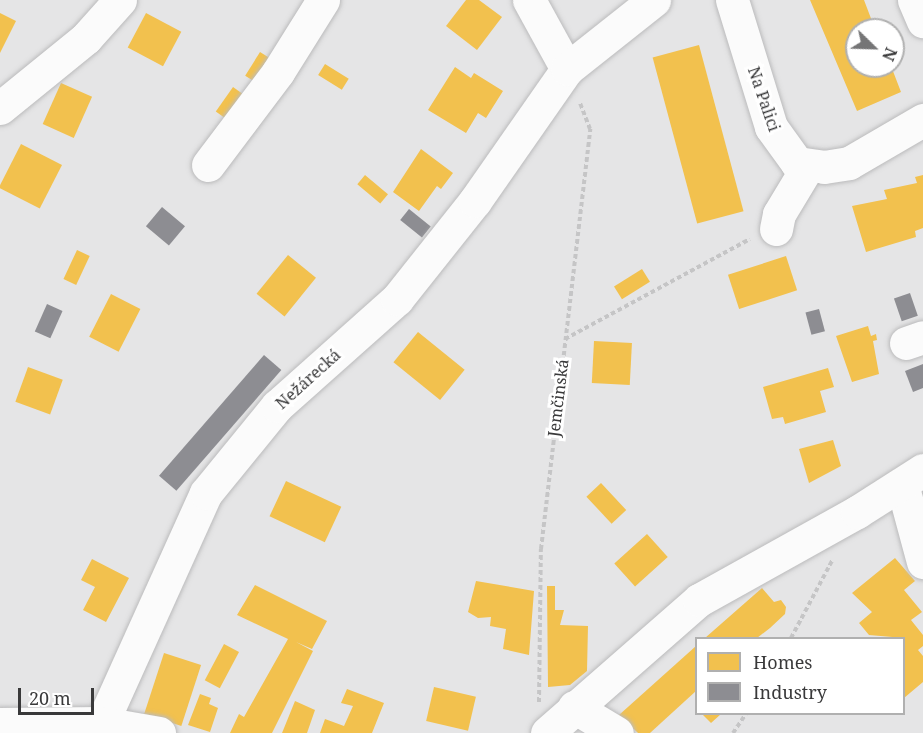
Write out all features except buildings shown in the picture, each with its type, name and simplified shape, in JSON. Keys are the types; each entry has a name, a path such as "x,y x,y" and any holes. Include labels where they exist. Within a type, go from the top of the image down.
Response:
{"street":[{"path":"2,102 86,38 120,0"},
{"path":"208,165 278,72 323,0"},
{"path":"529,0 567,69 654,0"},
{"name":"Na Palici","path":"732,0 771,127 791,156 808,166"},
{"path":"914,0 923,21"},
{"name":"Nežárecká","path":"102,723 206,493 277,406 397,299 475,201 567,69"},
{"path":"777,226 779,214 808,166 849,163 923,120"},
{"path":"543,719 574,707 699,600 845,519 913,477 923,562"},
{"path":"574,707 617,733"},
{"path":"0,724 102,723 159,733"}],"path":[{"name":"Jemčinská","path":"543,719 541,549 590,129 567,69"},
{"path":"565,339 777,226"},
{"path":"792,637 828,574 845,519"},
{"path":"733,733 746,715"}]}
